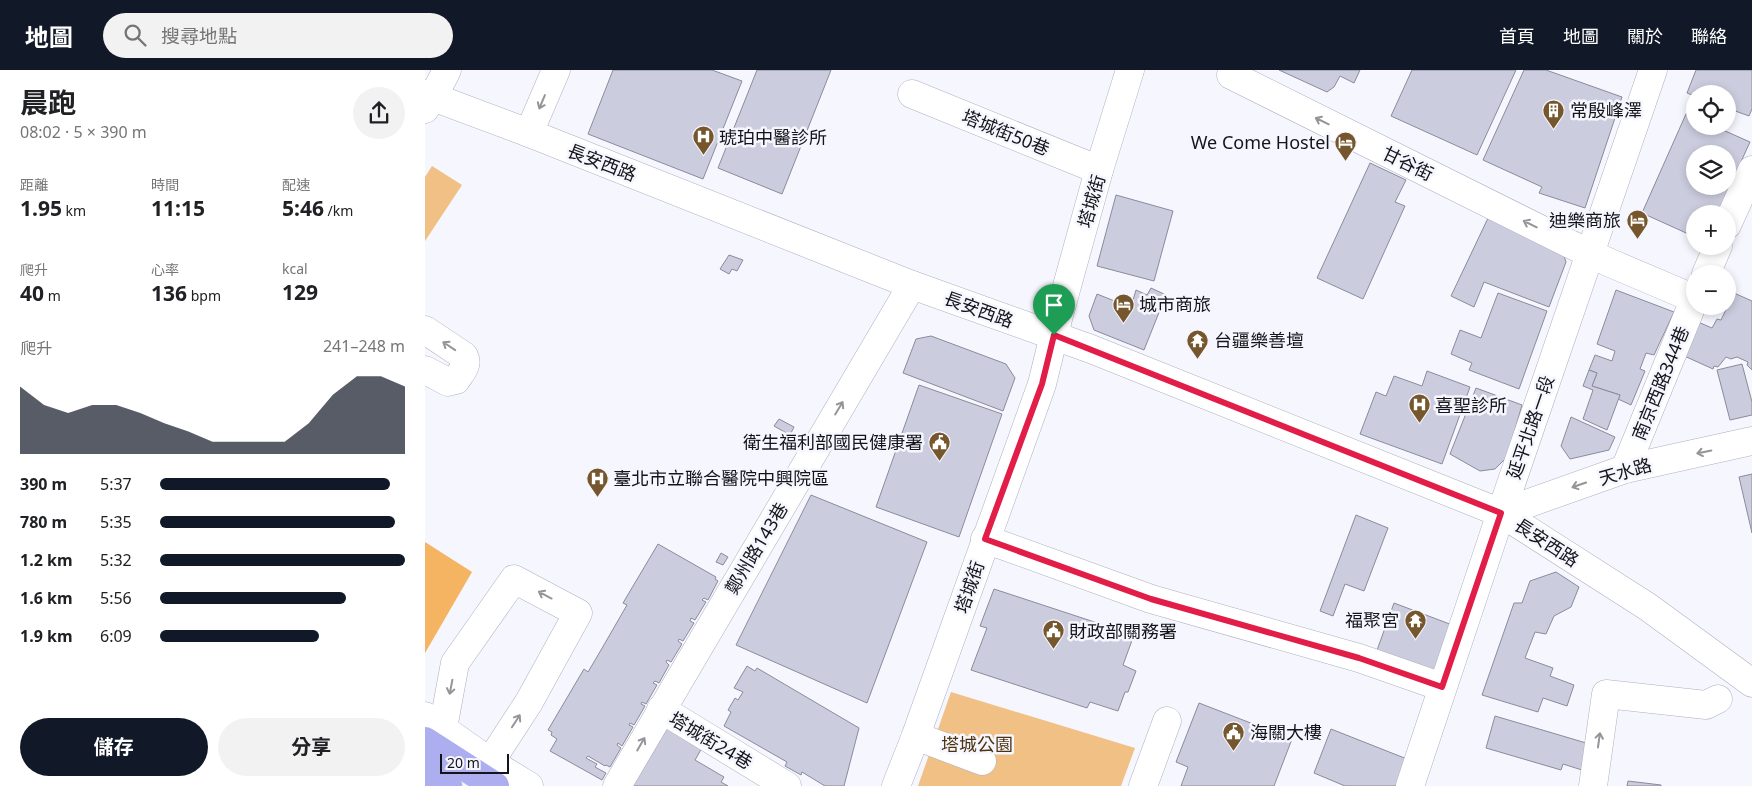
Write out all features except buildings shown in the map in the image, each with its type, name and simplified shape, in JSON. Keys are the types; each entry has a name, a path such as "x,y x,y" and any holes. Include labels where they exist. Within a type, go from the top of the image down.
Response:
{"highway":[{"path":"431,728 492,774"},
{"path":"425,772 448,786"}],"street":[{"path":"428,100 447,70"},
{"path":"529,133 556,70"},
{"name":"塔城街","path":"896,786 1042,384 1099,170 1130,70"},
{"name":"甘谷街","path":"1234,70 1231,75 1590,254"},
{"name":"延平北路一段","path":"1417,784 1442,687 1653,70"},
{"name":"塔城街50巷","path":"912,94 1099,170"},
{"name":"長安西路","path":"428,100 529,133 912,285 1054,335 1501,513 1648,607 1752,683"},
{"path":"1736,205 1752,170"},
{"path":"1590,254 1686,295"},
{"name":"鄭州路143巷","path":"617,786 912,285"},
{"name":"南京西路344巷","path":"1625,469 1688,315"},
{"path":"425,330 464,356 466,365 456,380 448,382 425,370"},
{"name":"天水路","path":"1501,513 1625,469 1752,441"},
{"path":"985,539 1151,599 1359,658 1442,687"},
{"path":"431,728 455,663 514,578 579,613 529,702 492,774 529,786"},
{"path":"1593,786 1606,694 1706,705 1718,699"},
{"name":"塔城街24巷","path":"661,709 787,786"},
{"path":"1143,786 1167,721"},
{"path":"915,738 921,738 982,761"}],"green space":[{"path":"432,166 462,185 425,241 425,177"},
{"name":"塔城公園","path":"951,692 1135,748 1121,786 918,786"}],"shaded area":[{"path":"425,542 472,572 425,653"}],"place":[{"name":"常殷峰澤","path":"1554,129"},
{"name":"琥珀中醫診所","path":"703,156"},
{"name":"We Come Hostel","path":"1346,161"},
{"name":"迪樂商旅","path":"1637,239"},
{"name":"城市商旅","path":"1123,323"},
{"name":"台疆樂善壇","path":"1198,359"},
{"name":"喜聖診所","path":"1419,424"},
{"name":"衛生福利部國民健康署","path":"939,461"},
{"name":"臺北市立聯合醫院中興院區","path":"597,497"},
{"name":"福聚宮","path":"1415,639"},
{"name":"財政部關務署","path":"1053,650"},
{"name":"海關大樓","path":"1234,751"}],"route":[{"path":"1054,335 1501,513 1442,687 1359,658 1151,599 985,539 1042,384 1054,335"}]}
